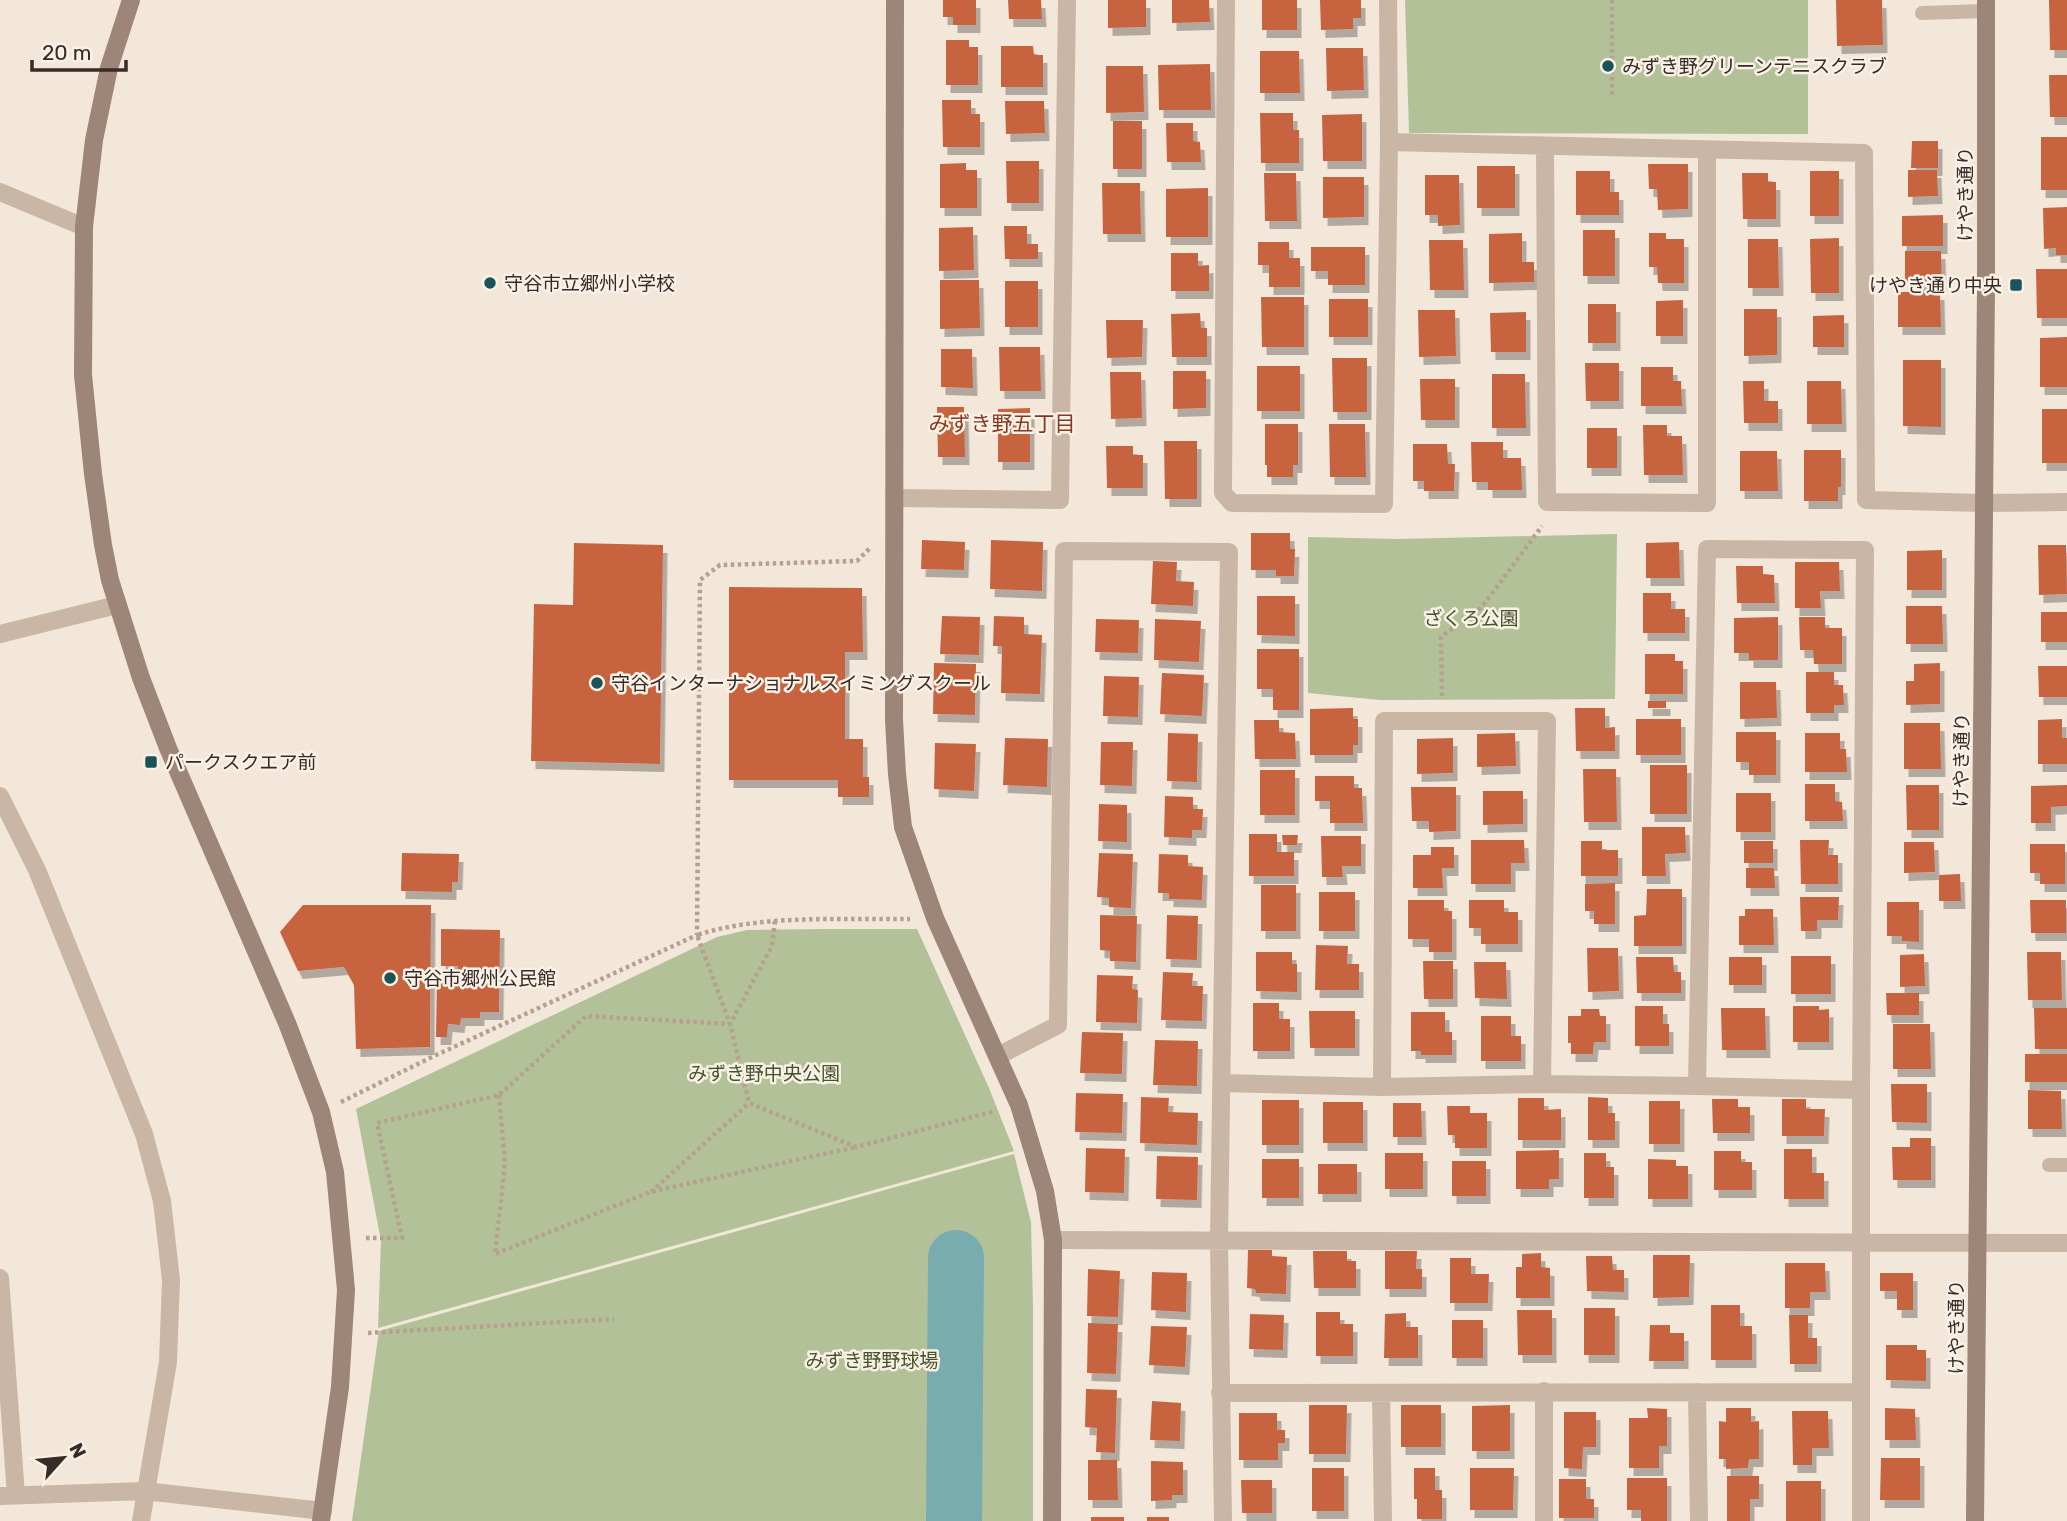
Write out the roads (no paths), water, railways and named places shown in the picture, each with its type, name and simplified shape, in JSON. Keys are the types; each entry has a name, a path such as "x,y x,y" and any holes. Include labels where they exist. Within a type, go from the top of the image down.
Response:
{"street":[{"path":"0,1278 8,1496 145,1491 322,1516 340,1387 346,1290 335,1172 321,1112 288,1023 168,748 141,678 117,605 103,545 93,474 84,387 84,227 94,140 109,68 131,0"},
{"path":"895,0 894,720 897,774 903,827 935,918 1019,1105 1045,1191 1053,1240 1052,1521"},
{"path":"895,499 1060,500 1067,0"},
{"path":"1226,0 1223,493 1232,503 1384,504 1389,142 1388,0"},
{"name":"けやき通り","path":"1975,1521 1986,6"},
{"path":"1389,142 1864,153 1866,500 2067,502"},
{"path":"1545,146 1547,502 1707,503 1707,150"},
{"path":"0,191 84,227"},
{"path":"1697,1086 1707,549 1865,550 1861,1521"},
{"path":"998,1056 1058,1025 1065,551 1229,552 1219,1241 1223,1521"},
{"path":"0,634 117,605"},
{"path":"1382,1087 1384,721 1548,721 1542,1084"},
{"path":"0,796 37,870 144,1134 162,1201 171,1280 168,1362 141,1521"},
{"path":"1222,1083 1382,1087 1542,1084 1861,1090"},
{"path":"1053,1240 2067,1243"},
{"path":"1544,1391 1544,1521"},
{"path":"1698,1392 1699,1521"},
{"path":"1220,1393 1861,1392"},
{"path":"1381,1393 1383,1521"}],"lane":[{"path":"1922,13 1986,6"},
{"path":"2049,1165 2067,1164"}],"waterway":[{"path":"954,1521 956,1258"}],"place":[{"name":"みずき野グリーンテニスクラブ","path":"1608,66"},
{"name":"守谷市立郷州小学校","path":"490,283"},
{"name":"けやき通り中央","path":"2016,285"},
{"name":"守谷インターナショナルスイミングスクール","path":"597,683"},
{"name":"パークスクエア前","path":"151,762"},
{"name":"守谷市郷州公民館","path":"390,978"}],"district":[{"name":"みずき野五丁目","path":"1002,424"}],"park label":[{"name":"ざくろ公園","path":"1471,618"},
{"name":"みずき野中央公園","path":"764,1073"},
{"name":"みずき野野球場","path":"872,1360"}]}
